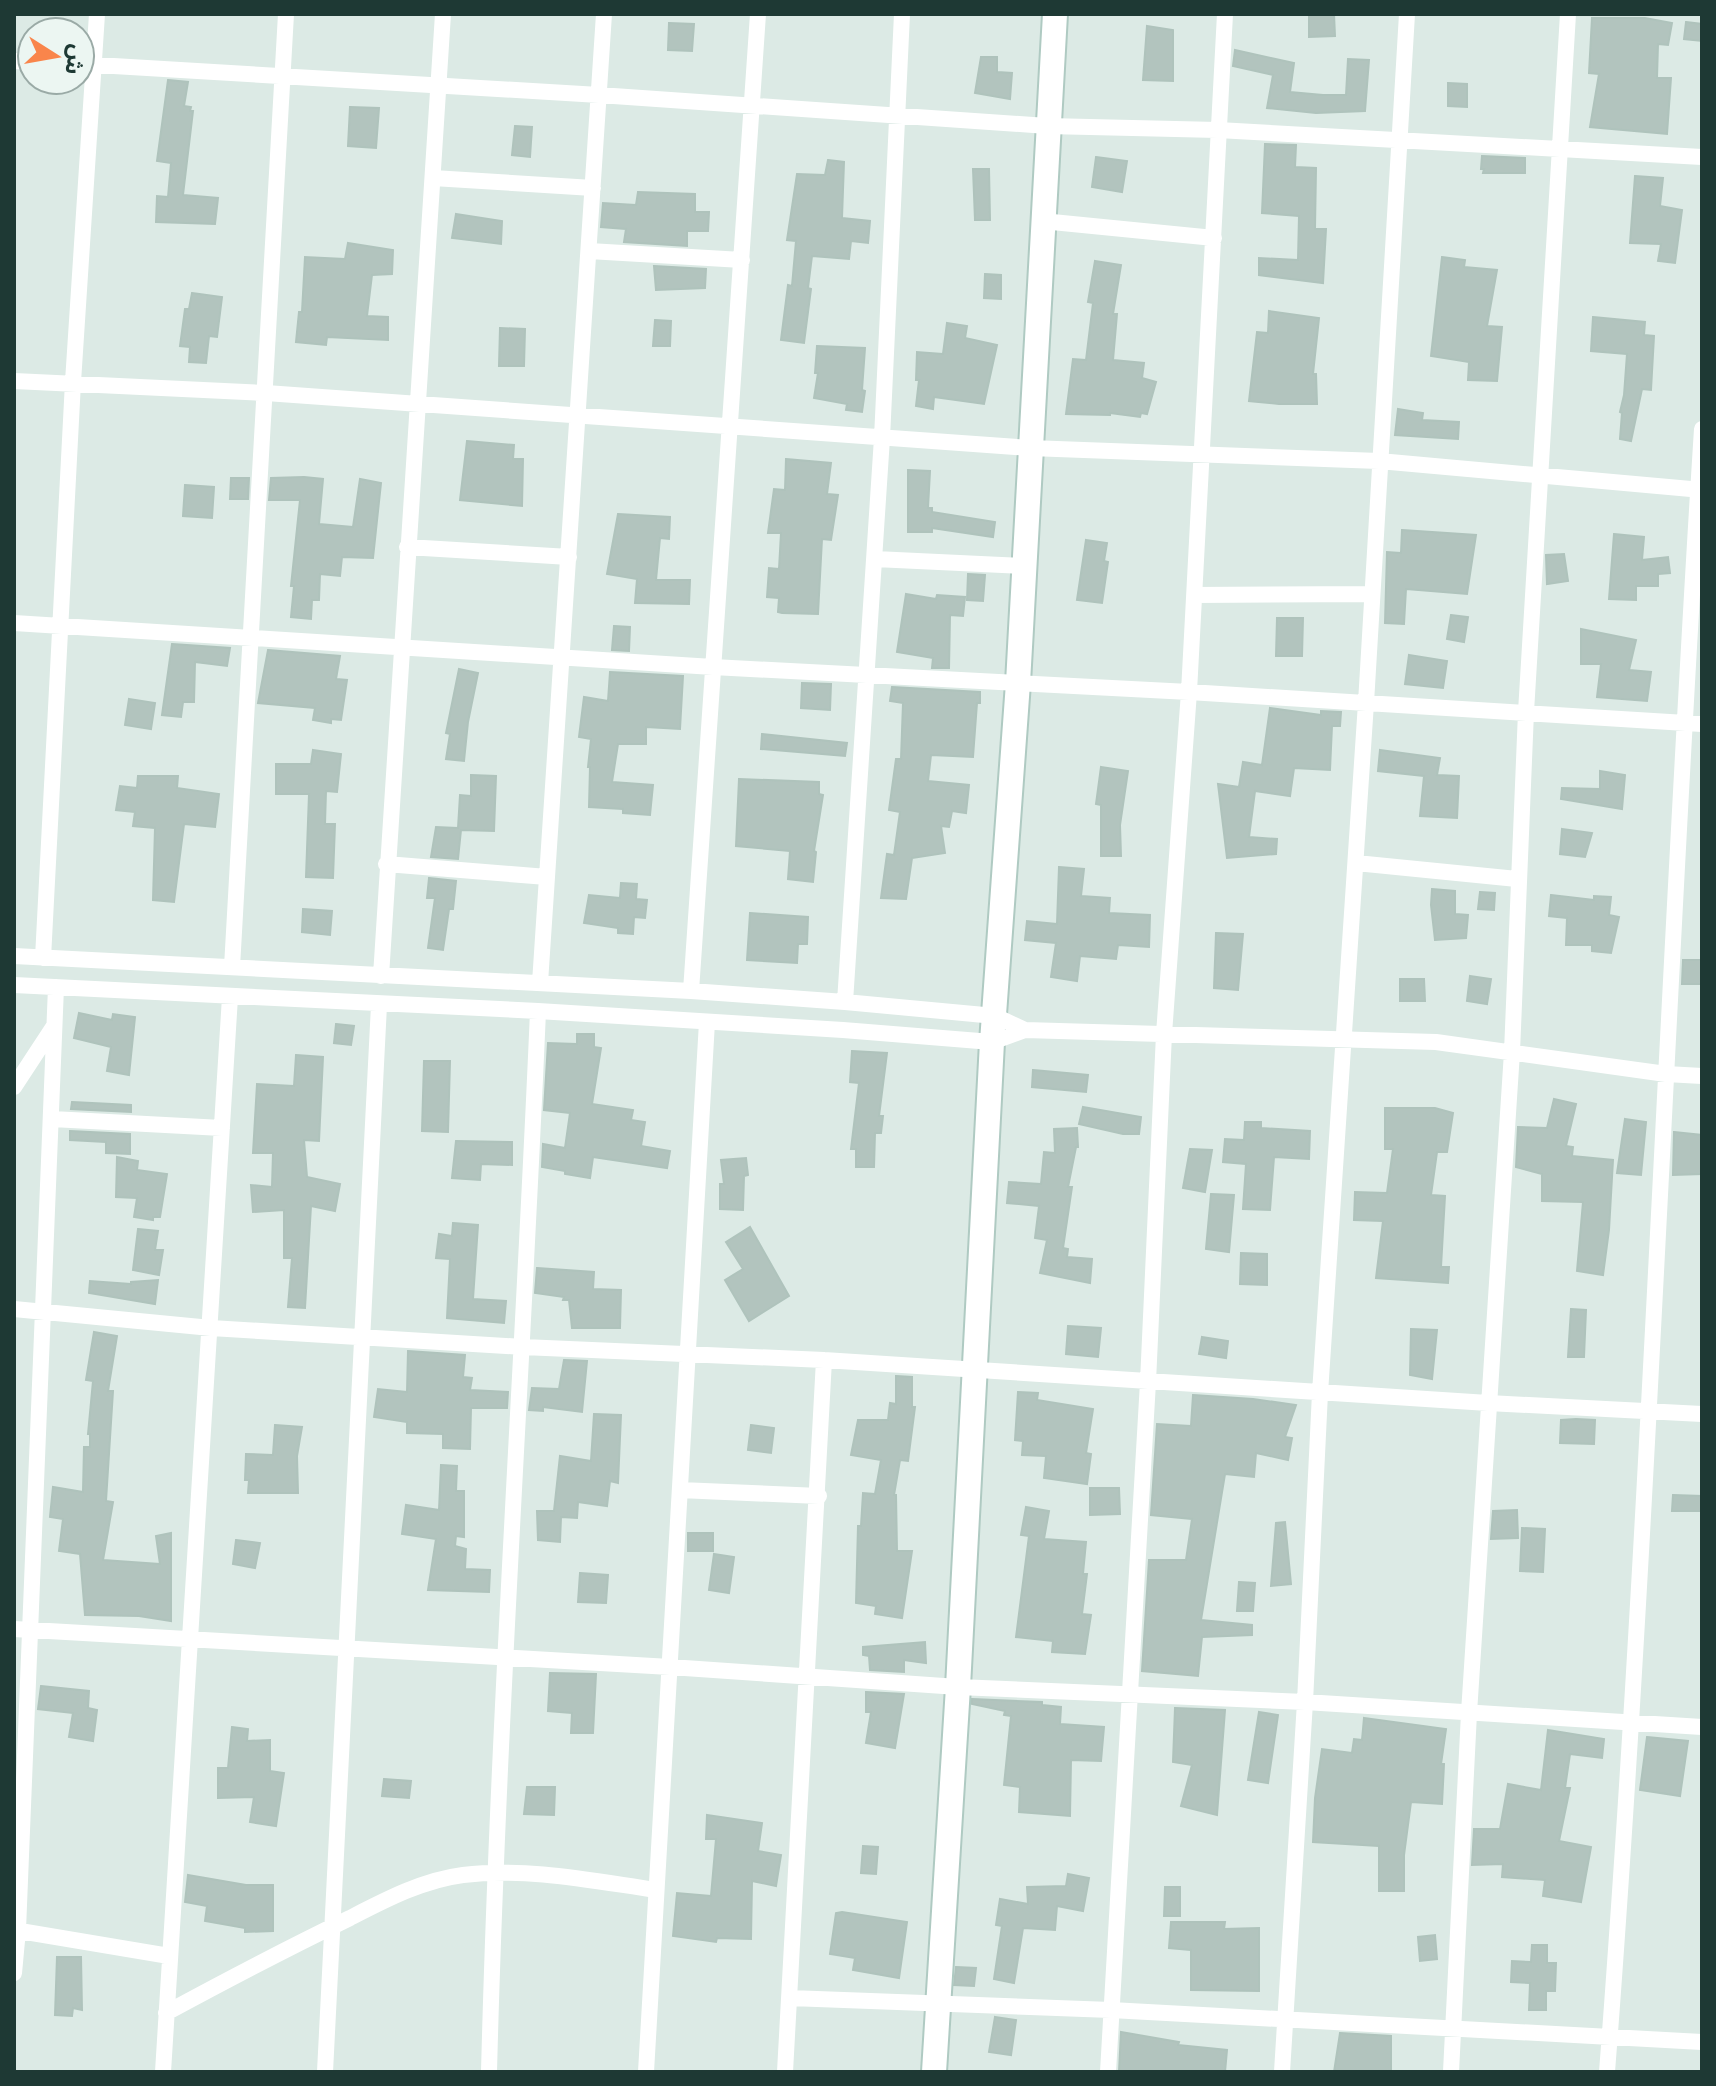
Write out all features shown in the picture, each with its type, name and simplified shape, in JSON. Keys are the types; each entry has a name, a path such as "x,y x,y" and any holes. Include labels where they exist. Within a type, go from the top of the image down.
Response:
{"street":[{"path":"232,967 286,14"},
{"path":"381,976 443,14"},
{"path":"540,983 604,14"},
{"path":"691,991 758,14"},
{"path":"845,1002 882,438 902,14"},
{"path":"934,2072 992,1042 1018,683 1055,14"},
{"path":"1108,2072 1148,1382 1164,1034 1189,692 1225,14"},
{"path":"1282,2072 1320,1393 1345,1038 1407,14"},
{"path":"1451,2072 1469,1713 1512,1052 1526,712 1568,14"},
{"path":"96,65 1047,126 1218,130 1702,157"},
{"path":"43,958 86,96"},
{"path":"433,178 593,188"},
{"path":"1042,221 1214,238"},
{"path":"589,251 742,260"},
{"path":"14,381 266,393 1030,448 1379,461 1700,490"},
{"path":"1607,2072 1632,1723 1702,429"},
{"path":"407,547 569,557"},
{"path":"875,559 1024,566"},
{"path":"1194,595 1371,594"},
{"path":"14,623 1702,724"},
{"path":"1356,863 1517,879"},
{"path":"386,864 547,877"},
{"path":"14,956 691,991 845,1002 995,1016 1025,1030"},
{"path":"14,985 538,1011 992,1042 1025,1030 1436,1042 1666,1074 1702,1076"},
{"path":"14,1973 32,1630 56,987"},
{"path":"163,2072 230,997"},
{"path":"325,2072 379,1005"},
{"path":"489,2072 494,1872 538,1011"},
{"path":"646,2072 707,1022"},
{"path":"14,1087 55,1025"},
{"path":"52,1119 222,1128"},
{"path":"14,1309 211,1328 523,1347 824,1360 1320,1393 1702,1414"},
{"path":"785,2072 819,1496 824,1360"},
{"path":"680,1490 819,1496"},
{"path":"14,1629 958,1687 1305,1702 1702,1727"},
{"path":"166,2013 333,1925 430,1883 460,1875 538,1873 656,1890"},
{"path":"16,1930 169,1956"},
{"path":"790,1998 1111,2010 1702,2042"}],"building":[{"path":"1309,14 1334,14 1335,36 1309,37"},
{"path":"1592,18 1645,18 1672,23 1668,45 1658,44 1657,78 1671,78 1667,134 1590,127 1599,74 1589,73"},
{"path":"1686,22 1702,24 1702,41 1684,39"},
{"path":"669,23 694,24 692,51 668,50"},
{"path":"1147,26 1173,30 1173,81 1143,80"},
{"path":"1235,50 1294,63 1290,92 1323,95 1346,95 1348,59 1369,60 1365,111 1316,113 1267,108 1273,75 1233,66"},
{"path":"981,57 997,57 997,72 1012,73 1010,99 975,93"},
{"path":"168,80 188,82 184,106 191,107 190,111 193,111 183,195 218,198 215,224 156,222 157,196 168,197 171,163 157,161"},
{"path":"1448,83 1467,84 1467,107 1448,106"},
{"path":"350,107 379,108 376,148 348,146"},
{"path":"515,126 532,127 530,157 512,155"},
{"path":"1265,144 1296,145 1295,167 1316,168 1315,229 1326,229 1323,283 1259,275 1259,258 1298,260 1299,216 1262,213"},
{"path":"1482,156 1525,158 1525,173 1483,173"},
{"path":"1096,157 1127,161 1122,192 1092,187"},
{"path":"828,160 844,162 842,218 870,221 868,243 851,241 849,259 812,256 804,343 781,340 788,285 792,286 796,241 787,240 797,174 825,175"},
{"path":"973,169 989,169 990,220 975,220"},
{"path":"1635,176 1663,178 1660,206 1682,210 1675,263 1658,261 1661,244 1630,243"},
{"path":"638,192 695,194 695,212 709,212 708,231 687,231 687,246 624,242 626,229 601,227 603,203 636,205"},
{"path":"456,214 502,221 501,244 452,238"},
{"path":"348,243 393,250 392,274 372,275 367,316 388,317 388,340 327,337 326,345 296,342 299,312 302,312 305,257 345,259"},
{"path":"1442,257 1465,260 1464,267 1497,270 1487,326 1502,327 1497,381 1468,380 1469,362 1431,356"},
{"path":"1095,261 1121,265 1113,314 1117,314 1113,360 1144,363 1142,378 1156,382 1147,414 1141,413 1140,417 1110,413 1066,414 1073,359 1086,360 1093,303 1088,302"},
{"path":"654,266 706,269 705,288 656,290"},
{"path":"985,274 1001,275 1001,299 984,298"},
{"path":"192,293 222,297 217,337 209,336 206,363 189,362 190,347 180,346 185,309 189,309"},
{"path":"1269,311 1319,318 1313,374 1316,374 1317,404 1249,401 1257,332 1268,333"},
{"path":"1593,317 1645,322 1644,335 1654,336 1651,390 1642,389 1631,441 1620,439 1627,354 1591,351"},
{"path":"655,320 671,321 670,346 653,346"},
{"path":"947,323 967,326 965,338 997,345 984,404 934,397 933,409 916,406 919,380 916,380 917,352 943,354"},
{"path":"500,328 525,329 524,366 499,366"},
{"path":"817,346 865,348 862,412 846,410 847,404 814,398 818,373 815,373"},
{"path":"1398,409 1423,413 1422,420 1459,422 1458,439 1395,435"},
{"path":"467,441 514,445 513,459 523,459 522,506 460,500"},
{"path":"786,459 831,463 827,494 838,495 831,540 822,539 818,614 778,612 779,598 767,597 769,568 779,569 781,533 768,533 774,489 785,490"},
{"path":"908,470 930,471 928,508 932,508 932,512 995,522 993,537 932,528 932,532 908,532"},
{"path":"231,478 249,478 248,499 230,499"},
{"path":"271,478 323,479 319,524 353,527 360,479 381,483 373,558 342,557 340,576 320,574 319,600 312,600 311,619 291,617 300,500 269,500"},
{"path":"185,485 214,487 212,518 183,516"},
{"path":"618,514 670,517 669,539 660,538 656,580 690,580 689,604 635,603 637,579 607,574"},
{"path":"1402,530 1476,535 1467,594 1406,589 1404,624 1385,623 1387,552 1401,553"},
{"path":"1614,534 1644,537 1642,560 1668,557 1670,573 1658,574 1658,586 1636,586 1636,600 1609,599"},
{"path":"1086,540 1107,543 1104,561 1108,562 1102,603 1077,600"},
{"path":"1564,554 1568,581 1547,584 1546,555"},
{"path":"968,574 985,575 983,601 967,600"},
{"path":"906,594 936,599 937,595 965,597 963,616 950,615 949,668 932,668 933,658 897,652"},
{"path":"1451,615 1468,617 1464,642 1447,639"},
{"path":"1277,618 1303,618 1302,656 1276,656"},
{"path":"614,626 630,627 629,651 612,650"},
{"path":"1581,629 1636,640 1629,670 1651,672 1647,701 1597,697 1601,664 1581,664"},
{"path":"172,644 230,648 227,666 195,662 194,702 183,702 181,717 162,715"},
{"path":"268,650 340,656 336,679 347,680 341,720 331,719 331,723 313,720 315,708 258,703"},
{"path":"1409,655 1447,661 1443,688 1405,684"},
{"path":"459,669 478,673 464,761 446,759 450,734 446,733"},
{"path":"610,672 683,676 680,729 646,727 646,744 618,744 612,782 653,785 650,815 623,813 623,809 589,807 591,739 579,737 584,697 608,701"},
{"path":"802,683 831,684 830,710 801,708"},
{"path":"892,687 980,692 973,757 931,755 928,781 969,785 966,813 952,811 949,827 941,826 945,853 912,858 906,899 881,898 887,854 894,855 900,812 889,810 896,759 901,759 903,703 890,701"},
{"path":"129,699 155,703 151,729 125,725"},
{"path":"1270,708 1321,715 1321,711 1341,712 1340,726 1332,726 1330,770 1294,768 1290,796 1255,791 1249,837 1277,839 1276,854 1227,858 1218,784 1239,787 1243,762 1262,765"},
{"path":"762,734 847,743 845,756 761,749"},
{"path":"313,750 341,754 337,792 326,791 325,824 335,824 333,878 306,877 309,794 276,794 276,764 311,764"},
{"path":"1380,750 1440,758 1437,775 1459,776 1457,818 1420,816 1424,776 1378,771"},
{"path":"1101,767 1128,771 1120,825 1121,856 1101,856 1101,805 1096,804"},
{"path":"1600,771 1625,775 1622,809 1561,799 1562,788 1600,789"},
{"path":"471,775 496,776 494,831 461,830 458,859 431,857 436,827 458,828 460,795 471,796"},
{"path":"138,776 178,776 177,788 219,794 215,827 184,824 174,902 153,900 155,828 133,826 135,812 116,810 120,786 137,788"},
{"path":"739,779 819,782 819,794 823,795 814,851 813,882 788,879 790,851 736,846"},
{"path":"1562,829 1592,833 1585,857 1560,854"},
{"path":"1059,867 1084,869 1081,896 1110,898 1109,913 1150,915 1149,947 1118,945 1116,959 1080,956 1077,981 1051,977 1056,943 1025,940 1027,921 1057,924"},
{"path":"429,878 456,881 443,950 428,948 435,898 427,898"},
{"path":"621,883 637,884 636,899 647,900 645,918 634,917 633,934 618,933 618,928 584,923 589,895 620,898"},
{"path":"1432,889 1455,891 1455,914 1468,915 1466,938 1435,940"},
{"path":"1480,892 1495,893 1494,910 1478,909"},
{"path":"1551,895 1594,900 1594,896 1611,897 1609,915 1619,917 1611,953 1592,951 1592,945 1566,945 1567,918 1549,916"},
{"path":"303,909 332,911 330,935 302,932"},
{"path":"750,913 808,917 807,944 798,944 797,963 747,960"},
{"path":"1216,933 1243,934 1238,990 1214,988"},
{"path":"1683,960 1702,960 1702,984 1682,984"},
{"path":"1470,976 1491,979 1487,1004 1467,1001"},
{"path":"1400,979 1424,979 1425,1001 1400,1001"},
{"path":"79,1013 112,1020 113,1014 135,1017 129,1075 107,1071 111,1047 74,1038"},
{"path":"336,1024 354,1026 351,1045 334,1043"},
{"path":"577,1034 594,1034 594,1047 601,1048 592,1104 633,1110 631,1120 645,1122 641,1146 670,1151 667,1168 593,1157 590,1178 542,1167 543,1144 565,1148 570,1113 544,1110 548,1043 577,1044"},
{"path":"852,1051 887,1053 879,1116 883,1116 881,1133 875,1133 874,1167 856,1167 856,1149 851,1149 859,1083 850,1082"},
{"path":"296,1055 323,1057 319,1141 304,1140 307,1177 340,1184 335,1211 311,1206 305,1308 288,1307 292,1258 284,1258 284,1210 253,1212 251,1185 272,1187 273,1153 253,1153 257,1084 294,1086"},
{"path":"424,1061 450,1061 448,1132 422,1131"},
{"path":"1033,1070 1088,1075 1086,1092 1032,1087"},
{"path":"1554,1099 1576,1104 1566,1146 1573,1147 1572,1156 1613,1160 1603,1275 1577,1271 1583,1202 1542,1201 1542,1174 1516,1167 1518,1127 1547,1128"},
{"path":"72,1102 131,1105 131,1112 71,1109"},
{"path":"1083,1107 1141,1117 1139,1134 1123,1134 1079,1124"},
{"path":"1385,1108 1435,1108 1453,1113 1447,1152 1437,1152 1431,1195 1445,1196 1441,1267 1449,1267 1448,1283 1376,1278 1383,1221 1354,1220 1355,1192 1387,1193 1393,1149 1385,1149"},
{"path":"1625,1119 1646,1122 1641,1175 1617,1173"},
{"path":"1245,1122 1261,1122 1261,1128 1310,1131 1309,1159 1274,1157 1270,1210 1243,1209 1246,1164 1223,1162 1225,1139 1244,1140"},
{"path":"1077,1128 1078,1147 1068,1187 1072,1187 1063,1248 1068,1249 1067,1257 1092,1259 1090,1283 1040,1273 1047,1240 1035,1238 1039,1206 1007,1203 1009,1182 1041,1184 1044,1152 1055,1153 1054,1129"},
{"path":"70,1131 130,1134 130,1154 106,1153 106,1142 70,1140"},
{"path":"1674,1132 1702,1135 1702,1174 1673,1175"},
{"path":"456,1141 512,1142 512,1165 481,1164 480,1180 452,1178"},
{"path":"1190,1149 1212,1150 1205,1192 1183,1188"},
{"path":"117,1157 138,1161 137,1170 167,1174 160,1217 153,1217 153,1220 134,1217 137,1198 116,1197"},
{"path":"746,1158 748,1175 744,1176 743,1210 720,1209 720,1184 724,1184 721,1160"},
{"path":"1211,1194 1234,1195 1229,1252 1206,1249"},
{"path":"453,1223 478,1225 473,1299 506,1301 504,1323 447,1318 450,1259 436,1258 439,1234 452,1236"},
{"path":"750,1227 789,1296 749,1321 725,1280 743,1269 726,1242"},
{"path":"138,1229 158,1231 155,1250 163,1250 159,1275 133,1270"},
{"path":"1241,1253 1267,1254 1267,1285 1240,1284"},
{"path":"537,1268 594,1272 593,1289 621,1290 620,1328 572,1328 569,1300 535,1293"},
{"path":"158,1280 155,1304 89,1293 90,1281 131,1284"},
{"path":"1571,1309 1586,1310 1584,1357 1568,1357"},
{"path":"1068,1326 1101,1328 1098,1357 1066,1354"},
{"path":"1411,1329 1437,1330 1432,1379 1410,1375"},
{"path":"94,1332 117,1336 108,1391 113,1391 106,1501 113,1502 103,1560 160,1564 156,1536 171,1533 171,1621 139,1616 85,1615 80,1554 59,1551 63,1519 50,1517 53,1487 83,1492 84,1447 90,1447 88,1434 93,1381 86,1380"},
{"path":"1202,1337 1228,1341 1226,1358 1199,1354"},
{"path":"408,1351 465,1355 463,1377 472,1378 470,1390 508,1392 507,1408 471,1408 470,1449 443,1448 443,1434 407,1433 407,1422 374,1417 378,1389 407,1392"},
{"path":"564,1360 587,1361 582,1412 543,1407 543,1411 529,1410 532,1388 559,1389"},
{"path":"896,1376 912,1377 912,1407 915,1407 908,1461 900,1460 894,1495 897,1551 912,1551 902,1618 875,1614 876,1606 856,1603 858,1526 861,1526 863,1493 875,1494 881,1460 851,1455 858,1420 888,1420 890,1403 896,1404"},
{"path":"1018,1392 1038,1393 1037,1400 1093,1409 1086,1453 1091,1454 1087,1484 1044,1478 1046,1456 1022,1455 1023,1441 1015,1440"},
{"path":"1193,1395 1296,1405 1285,1437 1292,1438 1288,1460 1256,1453 1254,1477 1225,1474 1201,1620 1252,1625 1252,1635 1202,1637 1198,1676 1142,1671 1149,1560 1186,1560 1192,1519 1151,1515 1157,1424 1191,1426"},
{"path":"594,1414 621,1415 618,1483 610,1481 607,1506 578,1502 577,1518 561,1517 560,1542 538,1540 537,1511 554,1511 560,1456 591,1461"},
{"path":"1561,1420 1595,1420 1594,1444 1560,1443"},
{"path":"275,1425 302,1427 297,1456 298,1493 248,1493 246,1454 273,1455"},
{"path":"751,1425 774,1428 771,1453 748,1450"},
{"path":"441,1465 457,1466 456,1491 464,1491 464,1537 456,1536 455,1546 466,1549 465,1569 490,1570 489,1592 428,1590 436,1539 402,1534 406,1505 439,1510"},
{"path":"1090,1488 1119,1488 1120,1514 1090,1515"},
{"path":"1673,1495 1702,1496 1702,1511 1672,1511"},
{"path":"1026,1507 1049,1511 1044,1539 1086,1542 1083,1574 1087,1574 1082,1614 1091,1615 1085,1654 1052,1652 1053,1641 1016,1637 1029,1536 1021,1535"},
{"path":"1517,1510 1518,1538 1491,1539 1493,1511"},
{"path":"1285,1522 1291,1584 1271,1586 1276,1523"},
{"path":"1522,1528 1545,1529 1543,1572 1520,1571"},
{"path":"688,1533 713,1533 713,1551 688,1551"},
{"path":"236,1540 260,1543 255,1568 233,1564"},
{"path":"714,1554 734,1557 729,1593 709,1590"},
{"path":"580,1573 608,1575 606,1603 578,1602"},
{"path":"1239,1582 1255,1583 1253,1611 1237,1611"},
{"path":"925,1642 926,1663 904,1660 904,1672 870,1670 869,1656 863,1655 863,1647"},
{"path":"550,1673 596,1674 593,1733 571,1733 572,1713 548,1711"},
{"path":"41,1686 89,1691 88,1708 97,1710 93,1741 69,1737 73,1713 38,1709"},
{"path":"866,1692 904,1694 895,1748 866,1743 871,1712 866,1712"},
{"path":"972,1699 1042,1702 1042,1705 1061,1707 1060,1724 1104,1727 1101,1761 1071,1760 1070,1816 1019,1812 1020,1787 1004,1785 1011,1716 1004,1715 1005,1711 972,1704"},
{"path":"1175,1708 1225,1710 1217,1815 1181,1806 1192,1765 1173,1762"},
{"path":"1259,1712 1278,1715 1268,1783 1248,1780"},
{"path":"1364,1718 1446,1729 1441,1764 1444,1764 1442,1804 1411,1802 1404,1855 1404,1891 1379,1891 1379,1846 1313,1842 1322,1749 1352,1753 1354,1739 1362,1740"},
{"path":"232,1727 248,1729 247,1741 270,1740 270,1771 284,1773 276,1826 250,1822 254,1797 218,1798 218,1768 228,1768"},
{"path":"1548,1730 1604,1739 1602,1758 1570,1754 1565,1788 1570,1788 1559,1841 1591,1847 1581,1902 1543,1896 1545,1880 1502,1877 1503,1864 1472,1865 1474,1829 1500,1829 1508,1784 1541,1790"},
{"path":"1647,1737 1688,1741 1680,1796 1640,1790"},
{"path":"384,1779 411,1781 409,1798 382,1796"},
{"path":"527,1787 555,1787 554,1815 524,1814"},
{"path":"707,1815 762,1823 758,1851 781,1855 776,1886 752,1881 751,1939 717,1938 716,1942 673,1936 677,1893 711,1896 716,1839 706,1839"},
{"path":"863,1846 878,1847 876,1874 861,1873"},
{"path":"1068,1874 1089,1878 1083,1911 1057,1906 1055,1930 1023,1928 1014,1983 994,1979 1002,1926 996,1925 1000,1899 1028,1904 1027,1887 1066,1886"},
{"path":"188,1875 246,1885 273,1885 273,1931 245,1932 245,1928 205,1921 207,1906 185,1902"},
{"path":"1165,1887 1180,1887 1180,1916 1164,1916"},
{"path":"836,1913 907,1922 899,1978 853,1970 855,1958 830,1954"},
{"path":"1171,1922 1225,1922 1224,1929 1259,1928 1259,1991 1191,1990 1191,1950 1169,1948"},
{"path":"1435,1935 1437,1959 1420,1961 1418,1937"},
{"path":"1532,1945 1547,1945 1547,1963 1556,1963 1555,1991 1546,1991 1546,2010 1529,2010 1530,1983 1511,1982 1512,1961 1531,1962"},
{"path":"57,1957 81,1957 82,2010 73,2008 72,2016 55,2015"},
{"path":"956,1967 976,1968 974,1986 954,1985"},
{"path":"995,2017 1016,2020 1011,2055 989,2052"},
{"path":"1121,2032 1179,2042 1178,2045 1227,2050 1225,2072 1119,2072"},
{"path":"1340,2033 1391,2036 1391,2072 1334,2072"}]}
